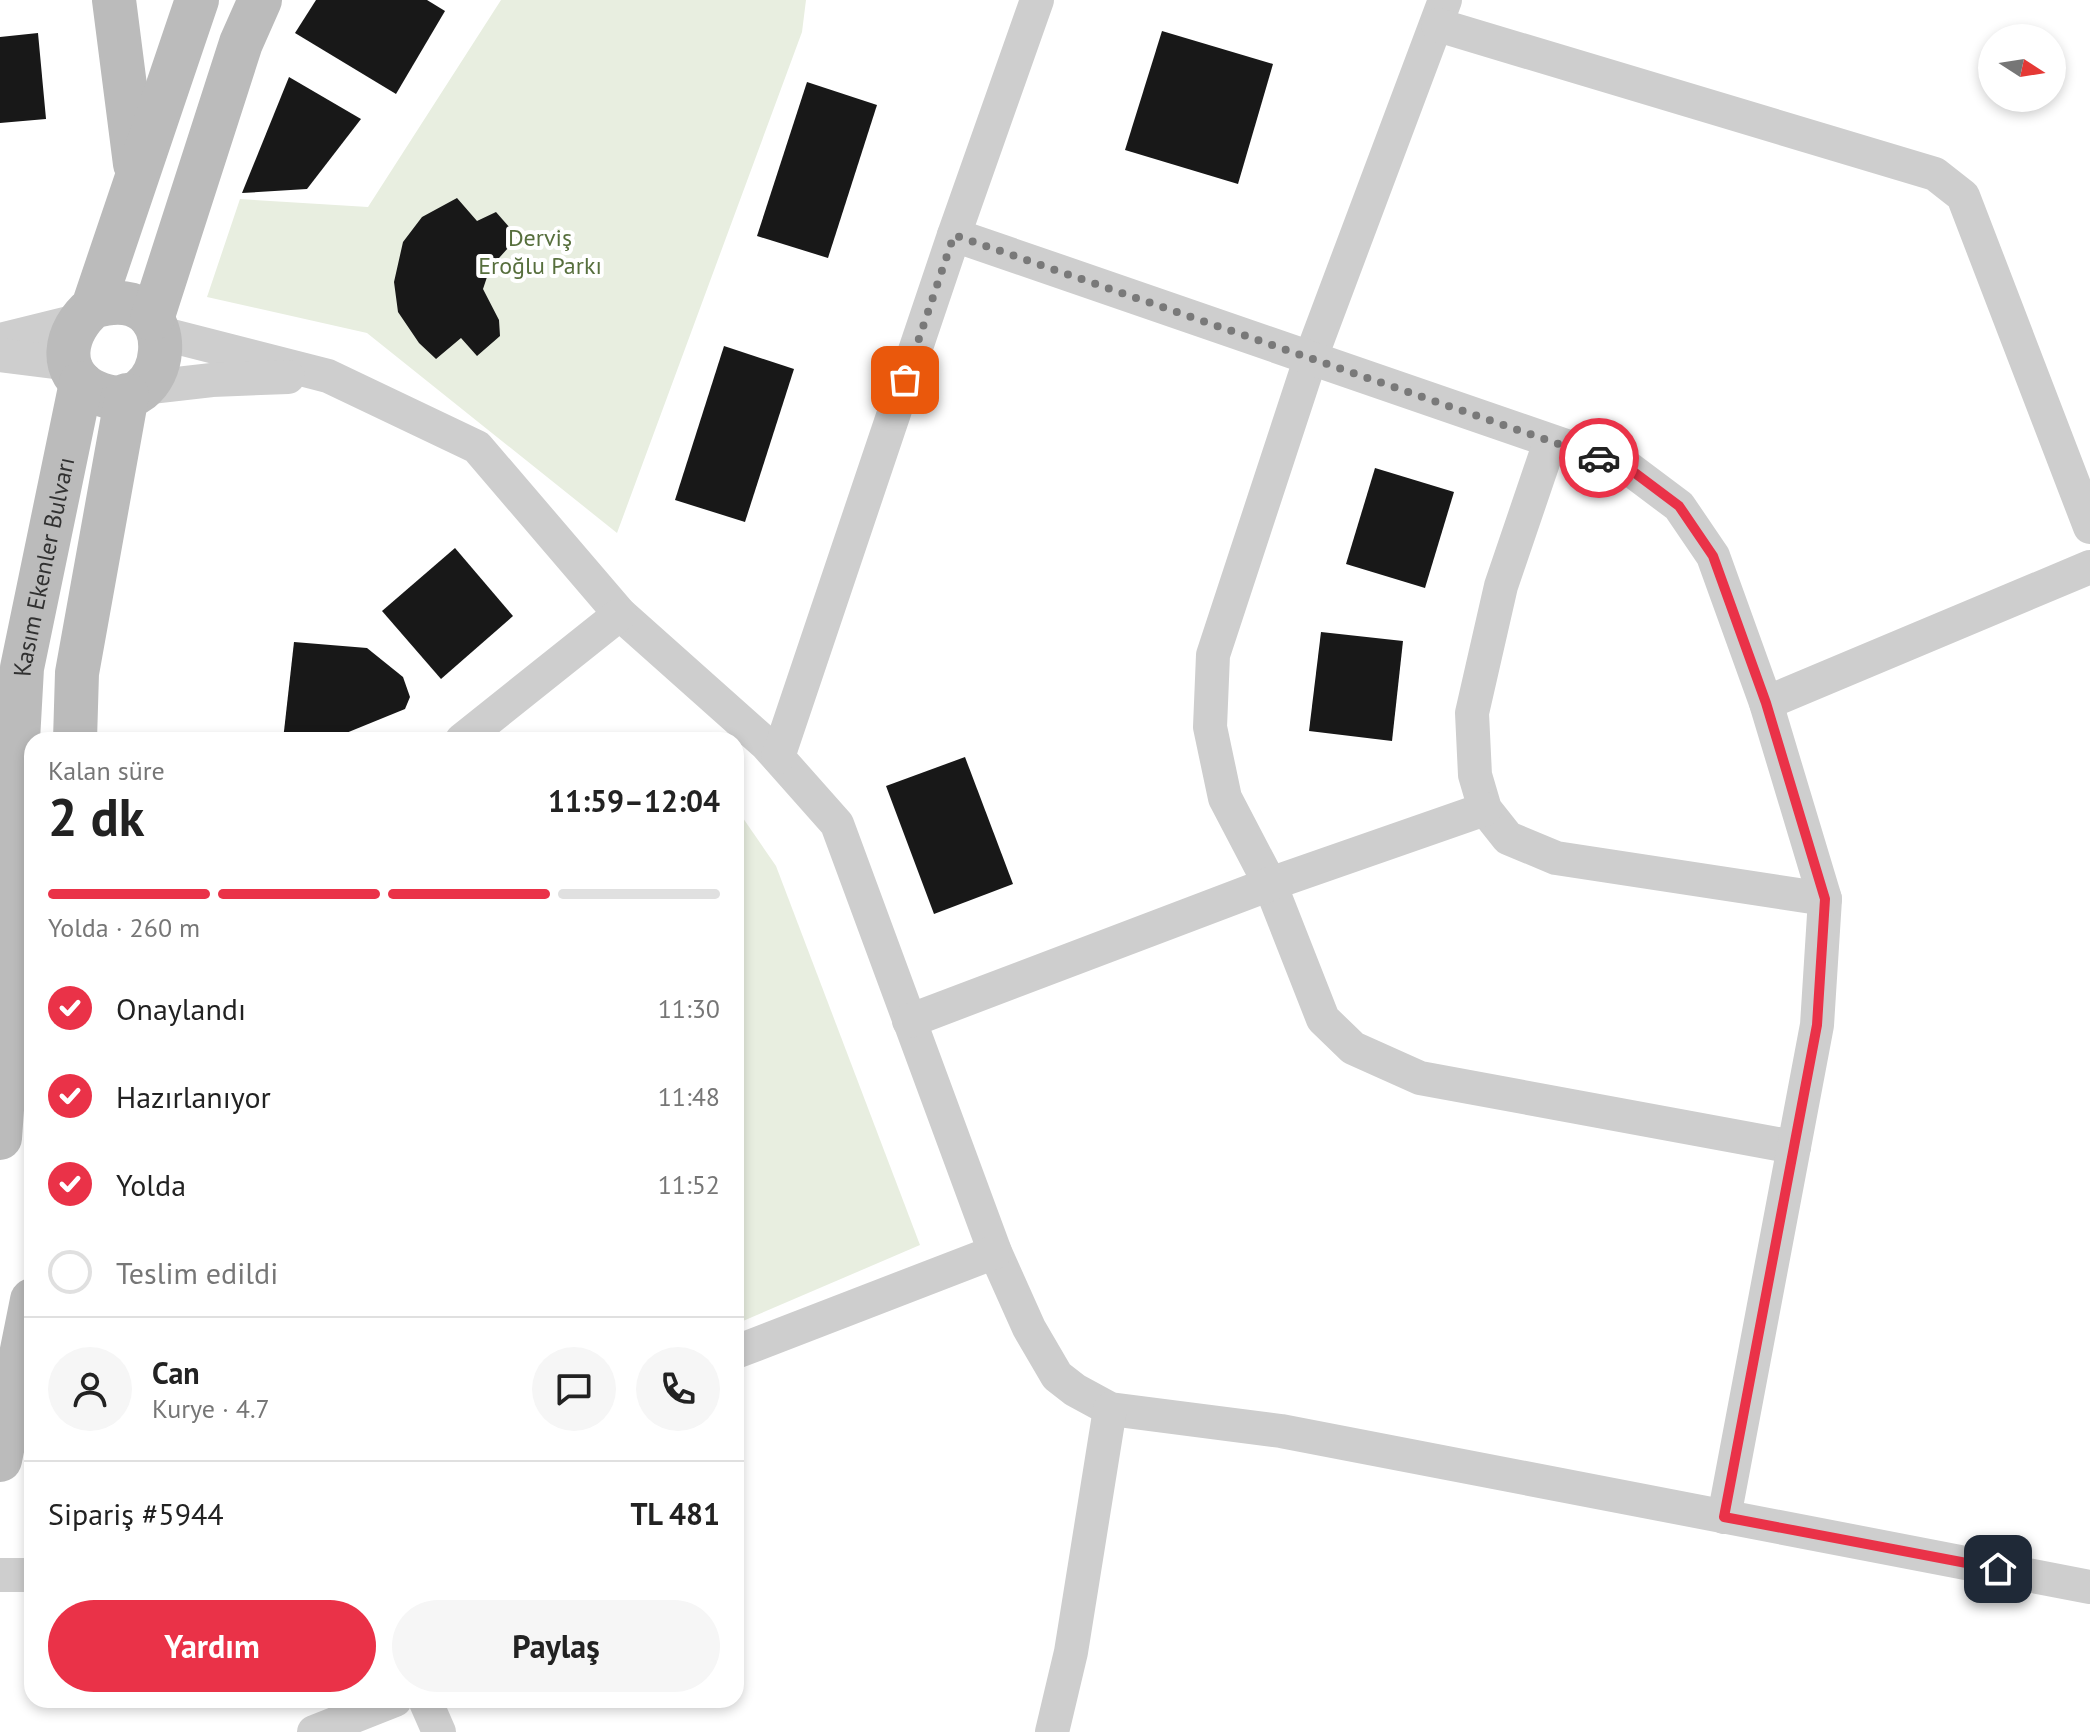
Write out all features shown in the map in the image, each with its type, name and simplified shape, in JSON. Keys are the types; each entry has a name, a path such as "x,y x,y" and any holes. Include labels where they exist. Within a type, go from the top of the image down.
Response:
{"street":[{"path":"114,0 136,175"},
{"name":"Kasım Ekenler Bulvarı","path":"0,1138 12,967 8,774 22,668 75,373 68,341 85,314 197,0"},
{"name":"Kasım Ekenler Bulvarı","path":"75,732 77,673 135,392 160,364 156,326 241,43 260,0"},
{"path":"778,757 954,235 1037,0"},
{"path":"1794,1147 1420,1078 1353,1048 1323,1019 1270,884 1225,798 1210,727 1213,655 1311,357 1441,12 1935,174 1963,196 2090,527"},
{"path":"954,235 1627,467 1679,506 1713,556 1766,703 1825,899 1817,1025 1724,1517"},
{"path":"0,340 125,302 156,326 328,376 477,447 620,614 778,757 837,824 995,1252 1029,1328 1057,1376 1110,1409 1281,1431 2090,1587"},
{"path":"0,355 75,373 110,397 212,380 328,376"},
{"path":"1550,442 1501,586 1472,713 1475,775 1485,809 1508,838 1556,858 1825,899"},
{"path":"1766,703 2090,567"},
{"path":"472,732 620,614"},
{"path":"909,1021 1270,884 1485,809"},
{"path":"744,1349 995,1252"},
{"path":"0,1460 24,1340"},
{"path":"1052,1732 1071,1652 1110,1409"},
{"path":"0,1575 24,1575"},
{"path":"314,1732 375,1708"},
{"path":"428,1708 439,1732"}],"green space":[{"name":"Derviş Eroğlu Parkı","path":"501,0 806,0 802,32 617,533 367,333 207,297 240,199 368,207"},
{"path":"744,820 776,866 920,1245 744,1321"}],"building":[{"path":"316,0 427,0 445,11 396,94 295,33"},
{"path":"1162,31 1273,64 1238,184 1125,150"},
{"path":"38,33 46,119 0,123 0,37"},
{"path":"289,77 361,119 307,189 242,193"},
{"path":"807,82 877,105 828,258 757,236"},
{"path":"457,198 477,221 496,212 518,237 490,268 483,289 499,320 500,336 477,356 461,338 436,359 419,343 398,312 394,282 403,242 422,217"},
{"path":"724,346 794,369 745,522 675,500"},
{"path":"1375,468 1454,492 1425,588 1346,564"},
{"path":"455,548 513,616 441,679 382,611"},
{"path":"1321,632 1403,641 1392,741 1309,731"},
{"path":"294,642 367,648 403,677 410,697 405,709 349,732 284,732"},
{"path":"965,757 1013,884 934,914 886,786"}],"way so far":[{"path":"905,380 954,235 1599,458"}],"route":[{"path":"1599,458 1627,467 1679,506 1713,556 1766,703 1825,899 1817,1025 1724,1517 1998,1569"}]}
